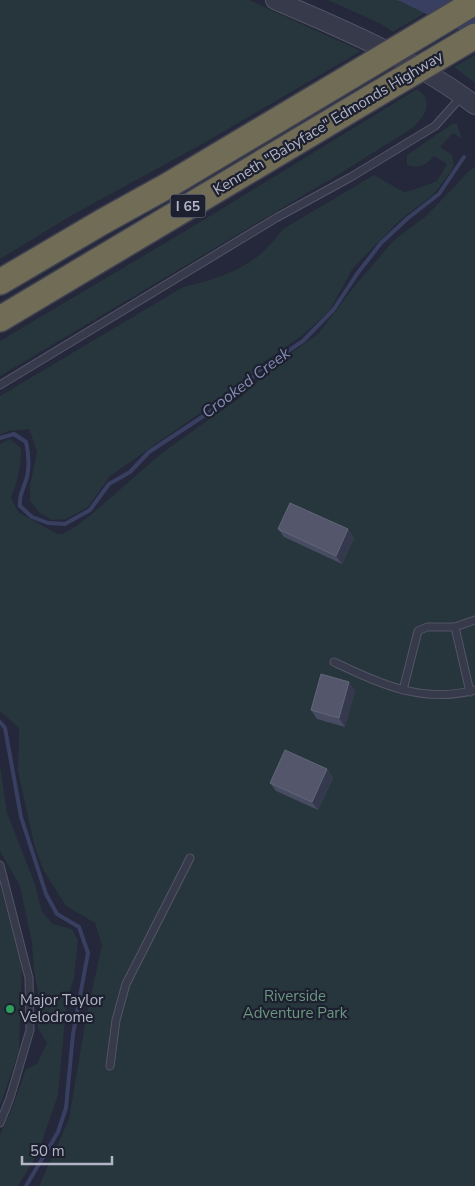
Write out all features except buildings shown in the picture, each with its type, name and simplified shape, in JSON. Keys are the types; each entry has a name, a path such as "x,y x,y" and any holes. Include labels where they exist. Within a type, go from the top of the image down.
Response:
{"highway":[{"name":"Kenneth \"Babyface\" Edmonds Highway","path":"0,282 167,186 475,2"},
{"name":"Kenneth \"Babyface\" Edmonds Highway","path":"0,319 475,36"}],"street":[{"path":"275,0 390,51 428,73 469,101"}],"lane":[{"path":"0,385 276,218 351,177 435,126 469,101"},
{"path":"403,690 418,631 427,627 455,627 475,620"},
{"path":"334,662 363,676 403,690 425,695 456,695 472,691 455,627"},
{"path":"110,1066 116,1020 126,984 190,858"},
{"path":"0,865 29,978 30,1030 0,1123"}],"green space":[{"path":"0,0 249,0 361,51 204,143 74,214 0,259"},
{"path":"328,0 396,0 425,13 393,32 381,24"},
{"path":"475,55 475,83 454,67"},
{"path":"417,89 423,94 427,104 424,114 411,129 341,173 0,376 0,341 197,224"},
{"path":"452,124 457,124 462,139 453,133 440,147 452,155 454,165 450,173 433,195 400,220 353,268 330,310 303,335 264,362 243,383 110,476 88,507 66,519 52,520 40,513 30,501 30,485 37,452 29,429 8,431 0,435 0,396 183,287 213,279 251,261 273,242 283,229 374,175 404,192 437,181 447,164 434,156 428,162 415,167 407,165 407,155"},
{"name":"Riverside Adventure Park","path":"475,167 475,1186 39,1186 69,1119 86,1018 102,945 95,923 66,906 44,871 35,848 18,771 19,728 0,711 0,444 10,439 21,448 19,474 11,498 18,512 57,534 62,534 75,527 163,452 241,397 281,360 318,334 353,288 393,241 426,216"},
{"path":"0,765 7,813 35,884 42,912 53,924 72,929 78,940 74,978 67,998 58,1095 38,1153 18,1186 0,1186 0,1135 26,1069 37,1064 47,1043 38,1028 39,998 34,971 32,943 20,886 0,851"},
{"name":"Major Taylor Velodrome","path":"0,886 22,967 19,1051 0,1106"}],"water":[{"path":"396,0 475,0 475,37 399,1"}],"waterway":[{"name":"Crooked Creek","path":"0,438 14,434 26,442 28,468 27,478 20,497 20,506 32,517 48,523 65,524 90,510 109,484 130,472 149,452 240,392 259,370 303,341 334,309 357,274 381,243 408,218 439,194 464,157"},
{"name":"Crooked Creek","path":"0,722 5,728 21,817 46,894 57,914 79,927 88,953 73,1034 66,1108 58,1132 26,1186"}],"place":[{"name":"Major Taylor Velodrome","path":"10,1009"}]}
